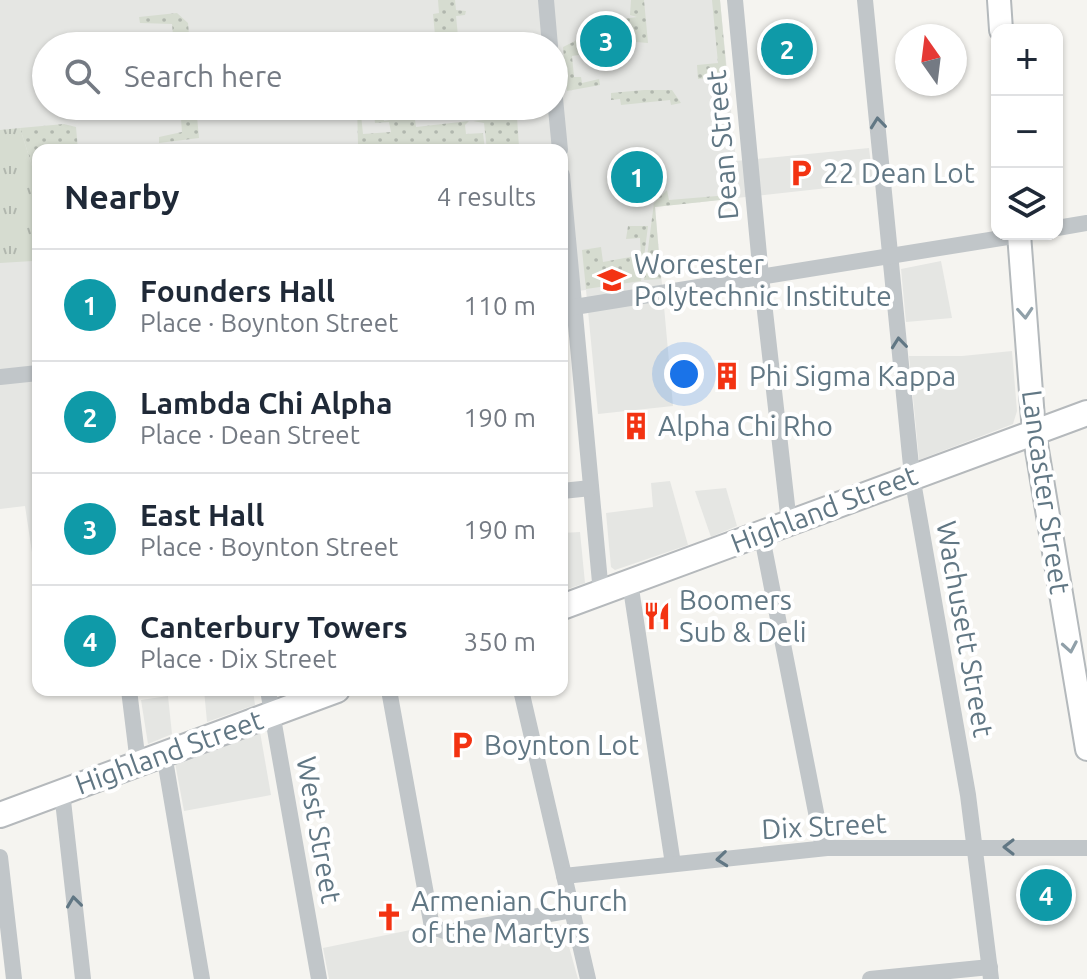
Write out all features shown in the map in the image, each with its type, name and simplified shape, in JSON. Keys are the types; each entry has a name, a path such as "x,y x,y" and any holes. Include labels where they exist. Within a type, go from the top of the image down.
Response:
{"highway":[{"name":"Highland Street","path":"568,605 1087,413"},
{"name":"Highland Street","path":"0,815 321,696"}],"main road":[{"path":"999,0 1001,24"},
{"name":"Lancaster Street","path":"1021,240 1034,432 1087,749"}],"street":[{"path":"546,0 549,32"},
{"name":"Dean Street","path":"735,0 761,276 789,523"},
{"name":"Wachusett Street","path":"865,0 912,476 975,847 990,973"},
{"path":"557,120 559,144"},
{"path":"1063,227 1087,223"},
{"path":"601,593 568,308 991,239"},
{"path":"0,377 32,374"},
{"path":"568,490 591,488"},
{"path":"761,532 823,848"},
{"path":"630,582 673,864"},
{"path":"130,696 138,763"},
{"name":"West Street","path":"269,696 319,979"},
{"path":"390,696 432,927 448,932 572,910"},
{"path":"522,696 588,979"},
{"path":"164,754 202,979"},
{"path":"62,792 83,979"},
{"name":"Dix Street","path":"564,876 823,848 1087,848"},
{"path":"0,857 14,979"},
{"path":"870,979 990,973"}],"shaded area":[{"name":"Worcester Polytechnic Institute","path":"0,0 720,0 736,161 869,148 873,183 655,207 673,406 598,414 586,290 568,292 568,144 32,144 32,552 25,506 0,509"},
{"path":"941,261 952,318 906,322 901,269"},
{"path":"1012,351 1017,411 1013,424 919,460 909,356 962,356"},
{"path":"670,481 688,545 615,570 611,567 606,513 653,507 651,483"},
{"path":"726,488 737,526 711,537 695,491"},
{"path":"580,532 585,583 568,589 568,533"},
{"path":"168,696 172,734 148,744 141,700"},
{"path":"205,696 254,696 255,705 207,722"},
{"path":"260,732 271,795 184,811 175,763"},
{"path":"563,925 578,979 329,979 323,948 420,928 431,939"}],"green space":[{"path":"438,0 455,0 456,10 466,11 465,15 456,16 458,32 435,32 433,14 439,13"},
{"path":"631,0 644,0 648,43 624,41 622,19 637,17 630,15"},
{"path":"712,0 720,0 727,76 698,79 697,65 718,63"},
{"path":"177,13 188,23 189,32 173,32 172,24 140,23 139,17"},
{"path":"583,30 592,35 598,49 578,48 579,55 572,56 574,77 581,77 582,83 599,79 600,85 568,91 568,44"},
{"path":"672,90 681,103 671,105 670,100 621,105 620,99 611,100 611,93"},
{"path":"181,120 197,120 199,138 159,143 159,137 182,132"},
{"path":"357,120 362,120 363,134 391,132 389,122 375,123 375,120 415,120 416,127 469,121 465,125 466,134 483,133 484,144 456,144 358,144"},
{"path":"517,120 519,144 486,144 484,123 473,121"},
{"path":"64,124 76,127 77,144 32,144 32,166 20,128"},
{"path":"20,128 32,166 32,261 0,263 0,130"},
{"path":"738,184 739,198 655,207 661,279 644,280 654,203 667,190 669,200 729,195 730,185"},
{"path":"628,226 648,226 641,281 586,289 582,250 601,247 603,262 641,255 640,238 626,239"}],"place":[{"name":"East Hall","path":"606,41"},
{"name":"Lambda Chi Alpha","path":"787,49"},
{"name":"22 Dean Lot","path":"801,173"},
{"name":"Founders Hall","path":"637,177"},
{"name":"Worcester Polytechnic Institute","path":"612,280"},
{"name":"Phi Sigma Kappa","path":"727,376"},
{"name":"Alpha Chi Rho","path":"636,426"},
{"name":"Boomers Sub & Deli","path":"657,616"},
{"name":"Boynton Lot","path":"462,745"},
{"name":"Canterbury Towers","path":"1046,895"},
{"name":"Armenian Church of the Martyrs","path":"389,917"}]}
